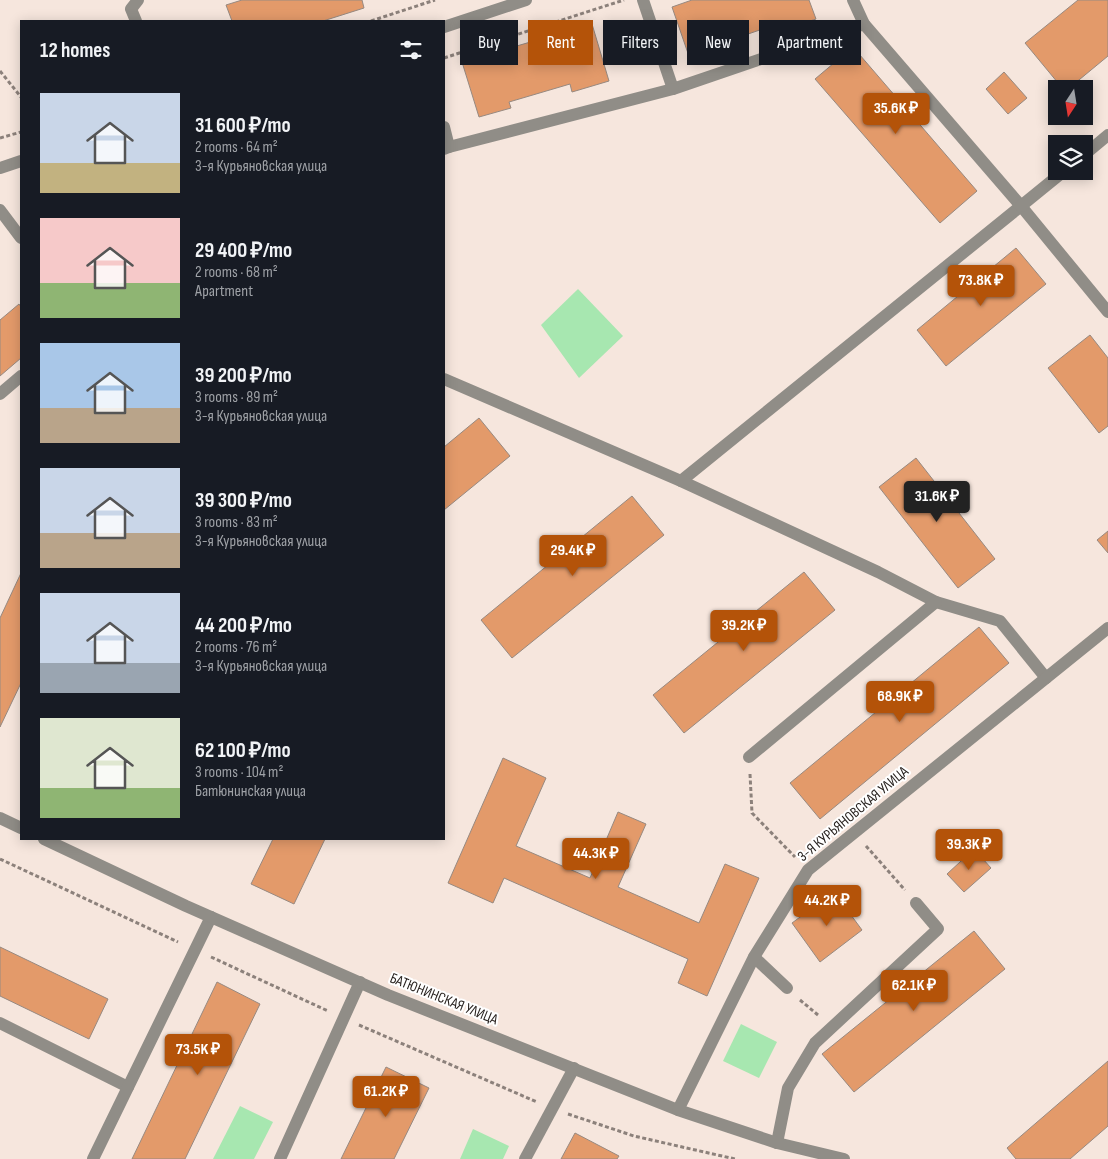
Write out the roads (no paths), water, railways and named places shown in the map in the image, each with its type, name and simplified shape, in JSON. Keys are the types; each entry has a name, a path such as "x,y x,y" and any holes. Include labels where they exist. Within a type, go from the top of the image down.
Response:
{"street":[{"path":"136,20 131,9 138,0"},
{"path":"445,27 526,0"},
{"path":"643,0 673,89"},
{"path":"853,0 864,24 1021,206 1108,312"},
{"path":"446,148 673,89 864,24"},
{"path":"1093,148 1108,135"},
{"path":"0,168 20,161"},
{"path":"681,481 1053,180"},
{"path":"0,210 20,237"},
{"path":"0,394 20,377"},
{"path":"445,379 681,481 878,572 936,602 1000,621 1046,678"},
{"path":"749,757 936,602"},
{"name":"3-Я КУРЬЯНОВСКАЯ УЛИЦА","path":"678,1110 754,957 808,870 1108,628"},
{"path":"0,818 20,828"},
{"name":"БАТЮНИНСКАЯ УЛИЦА","path":"46,840 211,918 360,982 678,1110 777,1143 844,1159"},
{"path":"777,1143 788,1088 815,1042 938,929 916,903"},
{"path":"93,1159 211,918"},
{"path":"754,957 787,988"},
{"path":"280,1159 360,982"},
{"path":"0,1024 128,1087"},
{"path":"525,1159 574,1068"}]}
